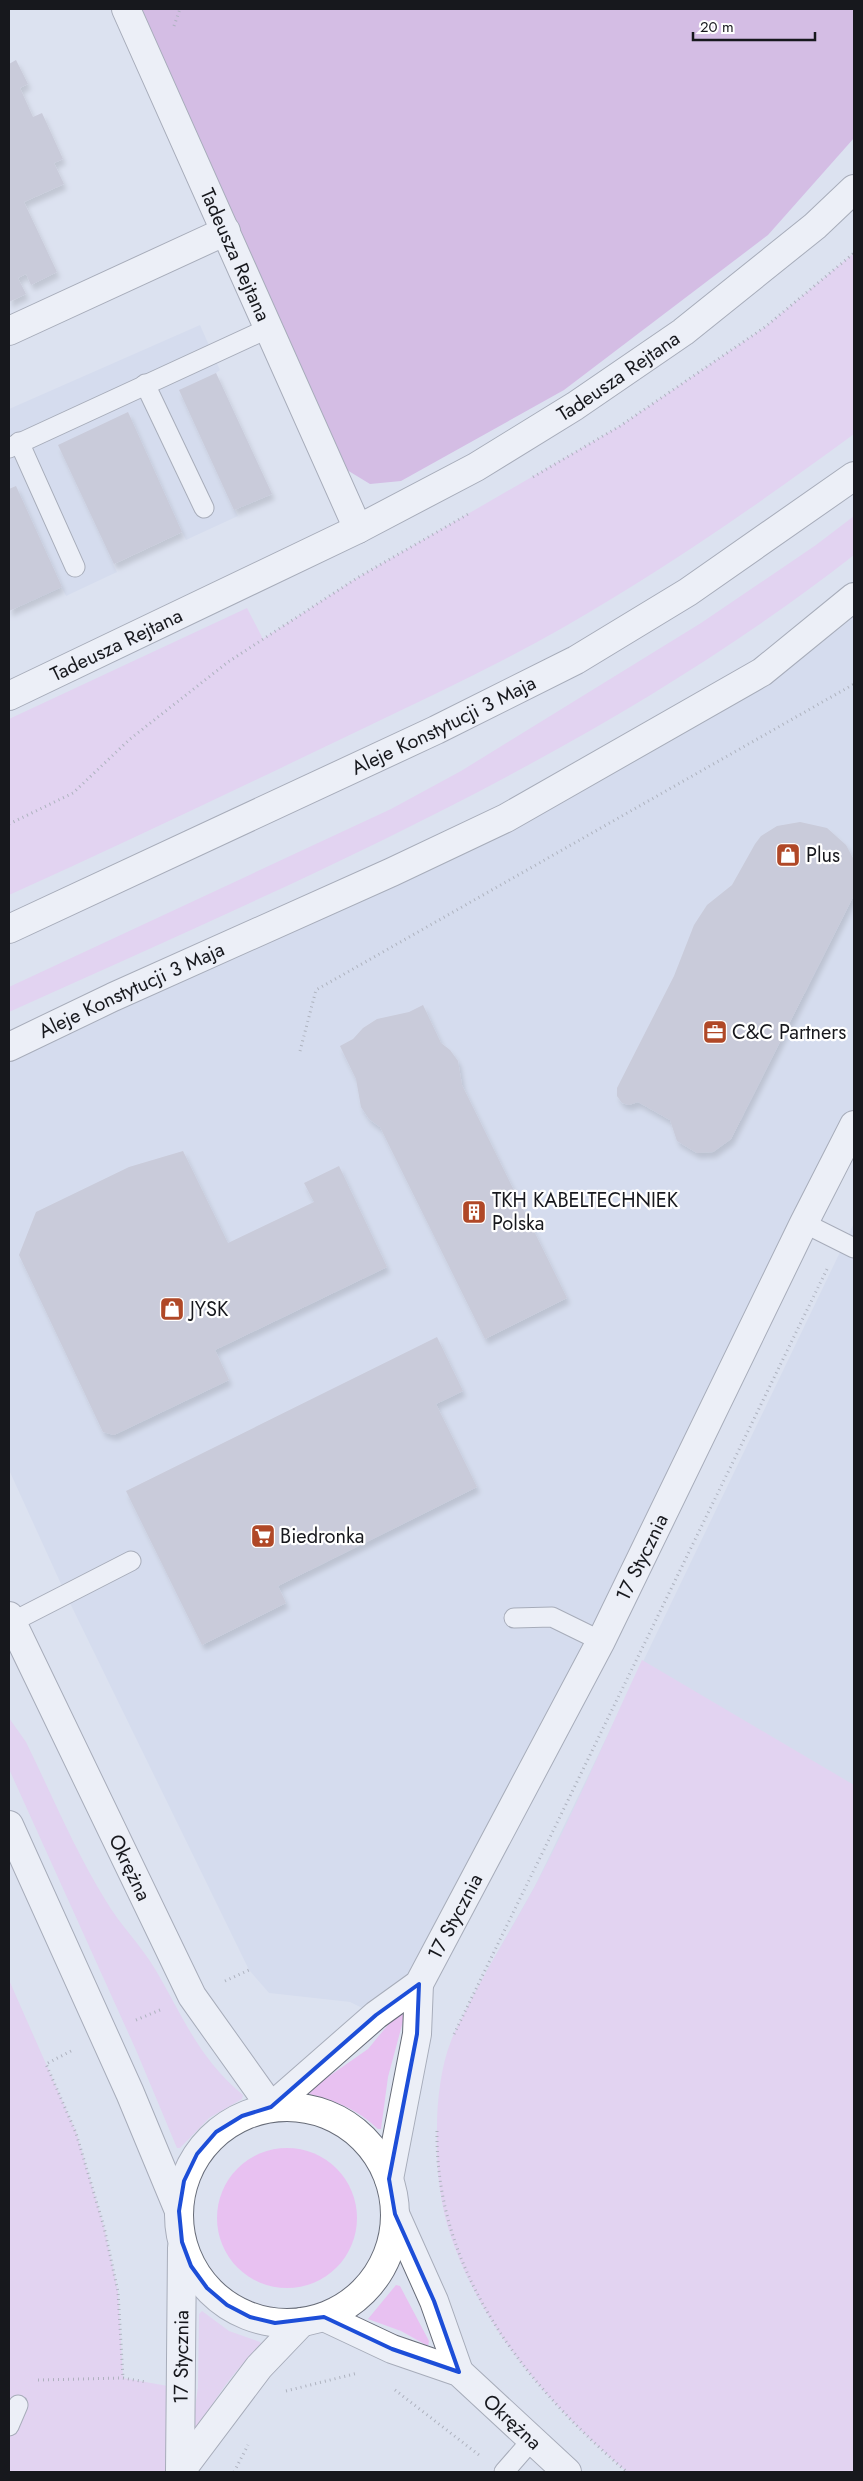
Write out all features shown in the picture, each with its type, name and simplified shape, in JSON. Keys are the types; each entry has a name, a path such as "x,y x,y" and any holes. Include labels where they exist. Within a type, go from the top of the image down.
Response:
{"street":[{"name":"Tadeusza Rejtana","path":"126,9 358,528"},
{"name":"Tadeusza Rejtana","path":"9,696 358,528 476,467 576,406 683,332 815,226 854,189"},
{"path":"9,331 226,230"},
{"name":"Aleje Konstytucji 3 Maja","path":"9,929 436,730 576,660 688,592 854,476"},
{"name":"Aleje Konstytucji 3 Maja","path":"9,1047 113,997 392,872 506,818 762,672 854,597"},
{"name":"17 Stycznia","path":"271,2107 369,2021 419,1984 601,1641 804,1223 854,1125"},
{"name":"Okrężna","path":"10,1620 192,1996 271,2107"},
{"path":"9,1825 130,2093 179,2211"},
{"name":"17 Stycznia","path":"389,2178 417,2034 419,1984"},
{"path":"395,2214 390,2246 376,2276 354,2300 313,2319 275,2323 250,2317 227,2305 207,2288 191,2266 182,2242 179,2211 184,2181 197,2154 216,2132 242,2116 271,2107 308,2108 343,2122 370,2146 389,2178 395,2214 434,2301 459,2372"},
{"name":"17 Stycznia","path":"180,2472 182,2242"},
{"path":"313,2319 352,2328 392,2349 459,2372"},
{"name":"17 Stycznia","path":"180,2472 259,2367 313,2319"},
{"name":"Okrężna","path":"459,2372 566,2472"}],"lane":[{"path":"75,567 14,445 269,328"},
{"path":"145,384 204,508"},
{"path":"804,1223 847,1244"},
{"path":"10,1620 131,1561"},
{"path":"514,1618 552,1617 601,1641"},
{"path":"9,2426 18,2405"},
{"path":"504,2472 531,2441"}],"path":[{"path":"528,480 620,426 765,327 854,253"},
{"path":"9,824 73,792 130,739 228,662 357,578 477,509"},
{"path":"300,1051 316,990 854,684"},
{"path":"417,2034 450,2042 847,1244"},
{"path":"28,2380 123,2378 116,2282 104,2228 76,2132 67,2111"},
{"path":"437,2123 436,2161 442,2202 451,2236 468,2279 494,2324 523,2365 589,2440 626,2472"},
{"path":"401,2394 486,2460"},
{"path":"234,2472 251,2437"}],"highlighted area":[{"path":"419,1984 417,2034 389,2179 395,2214 434,2301 459,2372 392,2349 324,2317 275,2323 250,2317 227,2305 207,2288 191,2266 182,2242 179,2211 184,2181 197,2154 216,2132 242,2116 271,2107 376,2015"}],"shaded area":[{"path":"140,9 854,9 854,138 768,235 564,390 401,481 370,484 347,470"},
{"path":"854,253 854,434 748,510 675,559 602,605 539,641 360,730 9,895 9,719 247,608 263,639 357,578 620,426 765,327"},
{"path":"200,325 220,370 216,373 272,494 235,510 238,516 186,540 182,532 113,564 117,572 66,596 62,588 9,611 9,409"},
{"path":"854,516 854,555 756,626 655,692 552,752 445,809 228,913 9,1012 9,987 391,809 461,771 701,623 816,545"},
{"path":"854,597 854,1124 419,1984 376,2015 350,2002 269,1993 249,1970 66,1595 9,1470 9,1048 392,872 762,672"},
{"path":"854,1223 854,2472 486,1972 535,1886"},
{"path":"642,1660 854,1785 854,2472 627,2472 573,2422 547,2394 501,2336 465,2271 447,2224 439,2183 437,2117 442,2072 454,2033 549,1858 577,1802"},
{"path":"9,1718 26,1742 74,1843 106,1901 149,1960 203,2051 227,2081 243,2095 242,2099 209,2118 180,2148 177,2148 136,2050 9,1769"},
{"path":"9,1980 76,2132 104,2227 118,2292 123,2378 179,2388 180,2472 9,2472"},
{"path":"402,2008 406,2010 388,2077 381,2129 378,2129 362,2116 346,2107 309,2094 318,2084 368,2049"},
{"path":"287,2148 301,2149 314,2153 337,2168 352,2191 356,2204 356,2232 352,2245 337,2268 314,2283 301,2287 287,2288 273,2287 260,2283 237,2268 222,2245 218,2232 217,2218 218,2204 222,2191 237,2168 260,2153 273,2149"},
{"path":"396,2285 400,2286 429,2341 428,2346 401,2331 368,2319"},
{"path":"202,2311 229,2331 260,2342 262,2345 225,2386 210,2408 197,2433 192,2432 198,2387 199,2314"}],"building":[{"path":"16,60 28,84 20,88 33,117 42,113 63,159 54,163 64,184 24,202 57,272 31,285 26,274 18,278 26,294 9,302 9,64"},
{"path":"216,373 272,494 234,510 179,390"},
{"path":"128,412 182,532 114,564 58,445"},
{"path":"16,486 62,587 9,611 9,489"},
{"name":"C&C Partners","path":"800,822 827,828 846,845 854,860 854,895 731,1139 713,1152 697,1153 677,1141 670,1120 638,1102 629,1105 622,1103 617,1096 617,1088 674,976 694,925 707,905 732,885 761,836 777,826"},
{"name":"TKH KABELTECHNIEK Polska","path":"423,1005 441,1043 450,1050 458,1061 462,1085 567,1298 485,1339 380,1127 369,1119 361,1107 356,1079 340,1046 353,1039 363,1028 377,1019 409,1012"},
{"name":"JYSK","path":"183,1151 228,1243 314,1202 304,1183 339,1166 387,1267 215,1350 229,1380 114,1435 103,1432 19,1255 36,1212 129,1167"},
{"name":"Biedronka","path":"437,1337 463,1391 436,1404 477,1487 278,1586 286,1603 202,1645 126,1491"}],"place":[{"name":"Plus","path":"788,855"},
{"name":"C&C Partners","path":"715,1032"},
{"name":"TKH KABELTECHNIEK Polska","path":"474,1212"},
{"name":"JYSK","path":"172,1309"},
{"name":"Biedronka","path":"263,1536"}]}
